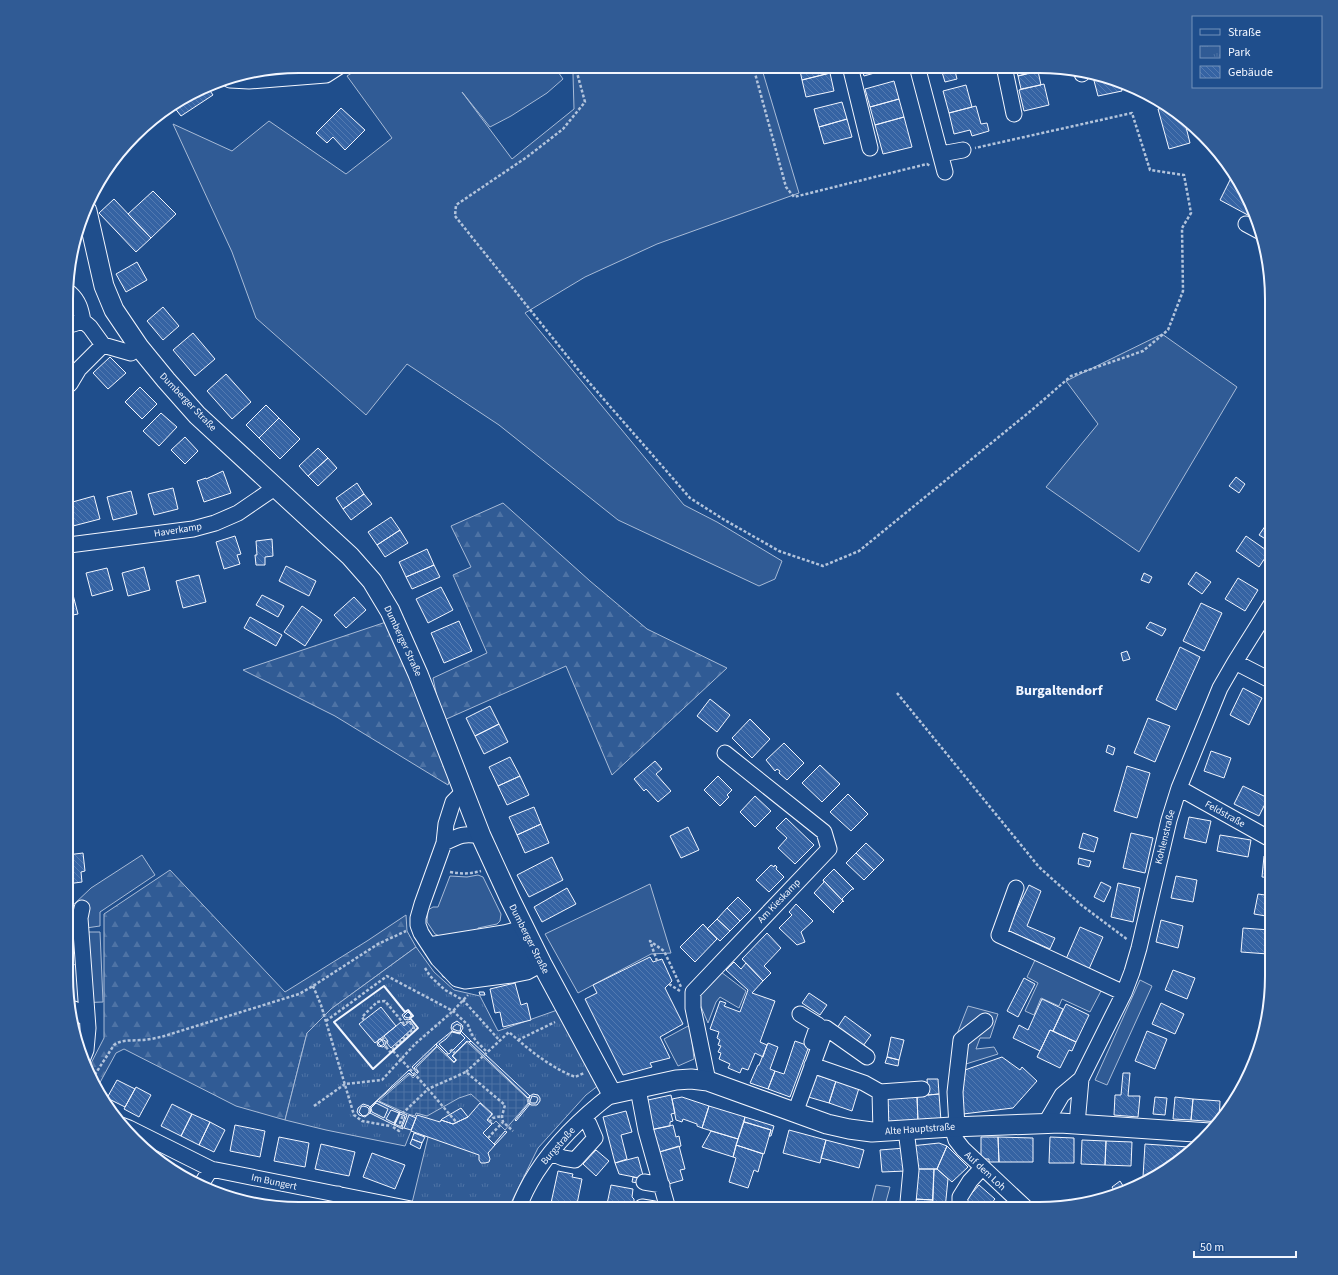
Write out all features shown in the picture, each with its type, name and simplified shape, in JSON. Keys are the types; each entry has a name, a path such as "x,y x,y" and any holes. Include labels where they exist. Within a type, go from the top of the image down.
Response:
{"main road":[{"name":"Dumberger Straße","path":"86,228 104,286 114,310 139,347 197,414 350,556 372,581 390,611 418,674 481,836 533,946 612,1094"},
{"name":"Alte Hauptstraße","path":"612,1094 676,1080 691,1079 708,1081 827,1124 872,1132 954,1127 1077,1124 1202,1132"}],"street":[{"path":"241,81 326,75 329,73"},
{"path":"852,73 870,148"},
{"path":"919,73 945,172"},
{"path":"1005,73 1014,114"},
{"path":"941,154 963,150"},
{"path":"1246,224 1254,229"},
{"path":"73,296 76,298 80,308 76,323 90,327 103,345 131,353 139,347"},
{"path":"73,379 79,369 103,345"},
{"name":"Haverkamp","path":"73,545 192,530 215,523 238,513 276,486"},
{"name":"Kohlenstraße","path":"1077,1124 1081,1079 1124,993 1132,972 1140,948 1169,820 1179,788 1220,688 1265,614"},
{"path":"1235,662 1265,677"},
{"name":"Am Kieskamp","path":"708,1081 693,1008 693,992 829,849 824,832 725,753"},
{"name":"Feldstraße","path":"1179,788 1265,836"},
{"path":"463,792 454,802 446,824 444,844 422,904 418,918 418,925 421,933 438,959 449,971 514,960 533,946"},
{"path":"444,844 454,838 466,834 481,836"},
{"path":"1016,888 998,935 1124,993"},
{"path":"82,908 80,918 88,1028 86,1051"},
{"path":"429,945 504,932 533,946"},
{"path":"438,959 514,945 533,946"},
{"path":"76,1010 87,1019"},
{"path":"792,1112 818,1025 800,1014"},
{"path":"954,1127 955,1092 961,1040 985,1021"},
{"path":"792,1112 826,1028 867,1057"},
{"path":"812,1065 864,1083 880,1092 922,1090"},
{"name":"Kohlenstraße","path":"1045,1124 1062,1095 1081,1079"},
{"path":"638,1089 646,1131 666,1202"},
{"path":"880,1092 881,1132"},
{"name":"Burgstraße","path":"521,1202 535,1174 551,1153 584,1118 612,1094"},
{"path":"551,1153 563,1158 576,1160 595,1138 589,1124 584,1118"},
{"name":"Auf dem Loh","path":"954,1127 956,1140 963,1149 1020,1202"},
{"name":"Im Bungert","path":"134,1130 211,1169 336,1201 347,1202"},
{"path":"906,1130 911,1170 908,1202"},
{"path":"960,1202 960,1197 970,1181 982,1168"},
{"path":"203,1181 211,1169"},
{"path":"644,1182 662,1185"}],"path":[{"path":"577,73 585,102 563,129 527,157 456,205 455,216 580,372 690,498 779,551 823,566 859,551 1033,409 1070,376 1143,351 1168,330 1183,291 1182,228 1191,213 1184,175 1150,170 1132,113 963,150"},
{"path":"755,73 786,187 794,196 927,164 945,172"},
{"path":"897,693 1039,867 1080,904 1140,948"},
{"path":"95,1074 117,1042 161,1037 299,994 378,944 418,925"},
{"path":"657,961 650,941 664,951 684,993 669,984"},
{"path":"326,1021 387,976 453,1010 468,1026 470,1033 476,1041 488,1052"},
{"path":"313,986 321,1005 354,1115 362,1121 399,1130 404,1112 428,1089 466,1072 509,1032 560,1071 575,1076 598,1068"},
{"path":"314,1106 345,1084 382,1080 415,1044 463,1000"},
{"path":"364,1020 362,1017 377,1002 384,1001 404,1024 409,1021 414,1028 390,1052 384,1047 386,1042 382,1037"},
{"path":"518,1040 570,1016"},
{"path":"494,1033 500,1041"},
{"path":"392,1050 457,1123"},
{"path":"446,1055 452,1050 455,1053"},
{"path":"466,1072 505,1105 502,1116 503,1122 513,1131"},
{"path":"489,1122 493,1118 502,1116"},
{"path":"488,1138 503,1122"}],"shaded area":[{"path":"352,73 559,73 563,79 547,93 511,116 490,127 462,92 512,159 574,109 572,73 763,73 799,193 657,244 585,277 525,313 684,505 717,522 782,561 775,579 759,586 618,520 499,425 407,364 366,415 256,318 232,252 173,124 232,151 269,121 346,174 392,138 347,76"},
{"path":"1162,334 1237,387 1139,552 1046,487 1098,424 1066,381"},
{"path":"142,855 155,875 100,912 100,926 86,928 87,932 100,932 103,1002 75,1003 73,965 80,964 79,953 73,954 73,905 91,888"},
{"path":"478,875 483,877 501,914 500,921 497,924 478,928 478,933 444,938 435,934 427,922 428,910 433,907 438,907 450,876 467,877"},
{"path":"650,884 671,953 651,954 578,993 545,934"},
{"path":"1035,960 1101,991 1090,1012 1062,999 1059,1006 1041,998 1034,1015 1025,1011 1038,983 1027,977"},
{"path":"721,972 746,991 739,1008 720,997 716,1002 708,1023 699,1002 703,986"},
{"path":"1140,980 1152,986 1107,1085 1095,1080"},
{"path":"968,1006 998,1014 990,1038 980,1038 976,1049 994,1047 998,1054 953,1068 957,1034"},
{"path":"690,1025 694,1059 678,1066 664,1039"},
{"path":"467,1042 527,1098 528,1103 505,1130 496,1121 493,1124 488,1119 493,1114 471,1094 459,1098 427,1116 416,1113 415,1116 408,1114 379,1101 410,1074 413,1078 419,1072 416,1068 437,1047 454,1063 457,1060 453,1056"},
{"path":"876,1185 890,1187 886,1202 872,1202"}],"green space":[{"path":"503,503 590,581 647,629 727,668 612,775 566,666 442,721 433,678 487,653 453,575 471,567 451,526"},
{"path":"386,622 413,683 450,779 448,785 335,716 243,670"},
{"path":"170,870 285,992 406,915 407,931 416,947 331,1009 307,1033 285,1120 236,1106 124,1049 116,1053 100,1083 91,1064 104,1038 104,914"},
{"path":"416,947 434,972 454,990 480,996 498,1031 563,1008 603,1082 586,1095 538,1148 511,1202 412,1202 428,1137 411,1131 405,1146 285,1120 307,1033 331,1009"}],"building":[{"path":"800,73 830,73 802,80"},
{"path":"830,73 834,91 806,97 802,80"},
{"path":"863,73 874,73 864,76"},
{"path":"942,73 956,73 957,79 945,82"},
{"path":"1017,73 1030,73 1018,76"},
{"path":"1030,73 1038,73 1041,85 1021,89 1018,76"},
{"path":"1094,80 1121,88 1122,91 1098,96"},
{"path":"894,81 899,99 870,107 865,89"},
{"path":"1044,84 1049,105 1024,111 1019,90"},
{"path":"966,85 972,107 949,113 943,91"},
{"path":"210,91 213,95 181,116 176,109"},
{"path":"899,99 904,117 875,125 870,107"},
{"path":"842,102 847,119 819,127 814,109"},
{"path":"976,106 981,124 987,123 989,131 972,136 970,130 954,134 949,113"},
{"path":"341,108 365,130 345,150 333,137 327,143 316,133"},
{"path":"1161,108 1165,111 1186,127 1190,143 1169,149 1158,109"},
{"path":"904,117 912,147 883,154 875,125"},
{"path":"847,119 852,137 824,144 819,127"},
{"path":"1231,179 1249,216 1220,200"},
{"path":"153,191 176,214 151,238 128,214"},
{"path":"114,199 151,238 136,252 99,213"},
{"path":"137,262 147,280 126,292 116,274"},
{"path":"163,307 179,326 163,340 147,321"},
{"path":"193,333 215,359 195,376 173,350"},
{"path":"110,357 126,373 108,389 93,373"},
{"path":"226,374 251,402 232,419 207,391"},
{"path":"140,387 157,404 142,419 125,402"},
{"path":"266,405 279,418 259,438 246,425"},
{"path":"161,413 177,427 159,446 143,431"},
{"path":"279,418 300,439 280,459 259,438"},
{"path":"185,437 198,451 185,464 171,450"},
{"path":"318,448 328,458 308,476 299,466"},
{"path":"328,458 337,468 318,486 308,476"},
{"path":"223,471 231,493 204,502 197,481 206,479"},
{"path":"1236,477 1245,484 1239,493 1229,486"},
{"path":"357,483 364,494 343,509 336,498"},
{"path":"173,488 178,509 154,515 148,494"},
{"path":"131,491 137,514 113,520 107,497"},
{"path":"364,494 372,504 351,520 343,509"},
{"path":"94,496 100,519 73,526 73,502"},
{"path":"391,517 400,530 377,545 368,532"},
{"path":"1265,526 1265,539 1259,535"},
{"path":"400,530 408,543 385,557 377,545"},
{"path":"235,536 241,554 237,555 240,564 224,569 216,542"},
{"path":"1246,536 1265,549 1265,558 1259,567 1236,551"},
{"path":"272,539 273,556 265,557 265,565 256,565 256,541"},
{"path":"427,549 434,565 406,577 399,562"},
{"path":"434,565 440,577 412,589 406,577"},
{"path":"286,566 316,581 309,596 279,581"},
{"path":"144,567 150,590 128,596 122,573"},
{"path":"107,568 113,590 92,596 86,573"},
{"path":"1196,572 1211,582 1202,594 1188,584"},
{"path":"1144,573 1152,577 1149,583 1141,580"},
{"path":"199,575 206,602 183,608 176,581"},
{"path":"1238,578 1258,590 1245,611 1225,599"},
{"path":"441,587 453,610 428,623 416,599"},
{"path":"73,595 78,614 73,615"},
{"path":"262,595 284,606 278,617 256,605"},
{"path":"354,597 366,610 346,628 334,615"},
{"path":"1201,603 1222,613 1204,651 1183,641"},
{"path":"302,606 322,620 305,646 284,632"},
{"path":"250,617 282,635 276,646 244,628"},
{"path":"459,621 472,651 444,663 431,633"},
{"path":"1150,622 1166,629 1162,636 1146,628"},
{"path":"1180,647 1200,657 1176,710 1156,700"},
{"path":"1127,651 1130,659 1123,661 1121,653"},
{"path":"1243,688 1262,698 1249,725 1230,715"},
{"path":"710,699 730,715 717,732 697,716"},
{"path":"490,706 499,724 475,736 466,718"},
{"path":"1148,718 1170,726 1155,762 1134,753"},
{"path":"750,719 770,739 752,758 732,738"},
{"path":"499,724 508,742 484,754 475,736"},
{"path":"784,743 804,763 787,780 779,773 780,771 777,769 775,771 766,760"},
{"path":"1108,745 1115,748 1113,755 1106,752"},
{"path":"1211,751 1231,758 1224,778 1204,771"},
{"path":"510,757 520,776 498,786 489,767"},
{"path":"655,761 662,769 656,774 671,791 658,802 646,789 644,791 634,779"},
{"path":"820,765 840,784 822,802 802,783"},
{"path":"1127,766 1150,773 1137,818 1114,811"},
{"path":"520,776 529,795 507,805 498,786"},
{"path":"718,776 732,790 727,795 729,797 720,806 704,790"},
{"path":"1243,786 1265,797 1265,804 1259,816 1234,804"},
{"path":"848,794 868,814 851,831 830,812"},
{"path":"755,796 771,811 755,827 740,812"},
{"path":"534,807 541,824 517,835 509,817"},
{"path":"1189,817 1211,821 1206,843 1184,838"},
{"path":"786,818 814,845 795,864 778,848 787,838 776,828"},
{"path":"541,824 549,843 525,853 517,835"},
{"path":"688,827 699,850 681,858 670,836"},
{"path":"1083,833 1098,838 1094,852 1079,848"},
{"path":"1131,833 1153,838 1145,873 1123,868"},
{"path":"1220,835 1251,840 1248,857 1217,851"},
{"path":"866,843 884,860 874,870 856,853"},
{"path":"83,853 85,871 81,872 82,882 73,883 73,854"},
{"path":"856,853 874,870 864,880 846,863"},
{"path":"1264,856 1265,877 1262,877"},
{"path":"552,857 563,880 529,897 517,875"},
{"path":"1079,858 1091,861 1089,867 1078,864"},
{"path":"771,865 774,867 775,865 777,867 776,869 784,877 769,892 756,880"},
{"path":"834,869 854,889 852,889 842,899 843,901 823,880"},
{"path":"1176,876 1197,880 1193,902 1171,898"},
{"path":"823,880 844,902 843,901 833,911 834,913 814,893 824,882"},
{"path":"1101,882 1111,887 1104,902 1094,897"},
{"path":"1118,883 1140,888 1133,922 1111,917"},
{"path":"1029,885 1041,891 1027,926 1055,938 1050,949 1007,930"},
{"path":"567,888 576,904 542,922 534,907"},
{"path":"1258,894 1265,895 1265,916 1254,914"},
{"path":"738,897 751,910 740,921 727,908"},
{"path":"796,904 813,921 801,932 805,942 797,945 779,928 792,915 789,912"},
{"path":"727,908 740,921 730,931 717,919"},
{"path":"717,919 730,931 720,941 707,929"},
{"path":"1161,920 1183,926 1178,948 1156,942"},
{"path":"703,924 717,939 695,962 680,947"},
{"path":"1080,927 1103,937 1089,969 1066,959"},
{"path":"1243,928 1265,930 1265,954 1241,952"},
{"path":"767,933 781,948 764,966 771,973 763,981 742,959"},
{"path":"650,957 653,962 662,959 672,981 665,988 683,1024 660,1037 670,1058 650,1063 652,1067 623,1075 585,999 597,993 593,985"},
{"path":"734,962 741,969 746,963 763,981 752,993 775,1001 760,1042 767,1045 763,1057 755,1053 748,1070 742,1068 740,1073 728,1068 730,1064 719,1059 721,1053 718,1052 721,1046 718,1045 720,1040 717,1038 719,1032 710,1029 720,1001 726,1003 724,1006 740,1012 748,990 726,970"},
{"path":"1173,970 1195,978 1187,999 1165,990"},
{"path":"1024,978 1035,984 1018,1017 1007,1011"},
{"path":"515,983 521,1005 527,1003 531,1020 503,1027 500,1012 495,1013 490,989"},
{"path":"479,992 484,992 485,995 480,995"},
{"path":"809,993 827,1005 820,1015 802,1003"},
{"path":"1042,999 1063,1009 1053,1031 1050,1030 1040,1051 1013,1038 1019,1025 1028,1030"},
{"path":"1161,1003 1184,1014 1175,1034 1152,1024"},
{"path":"1066,1004 1089,1015 1076,1042 1053,1031"},
{"path":"381,1007 396,1026 375,1043 359,1024"},
{"path":"408,1010 413,1016 409,1020 405,1020 402,1015","holes":["408,1012 411,1015 409,1018 404,1016"]},
{"path":"845,1016 871,1035 863,1046 837,1028"},
{"path":"410,1021 414,1027 391,1048 384,1036 401,1022 404,1026"},
{"path":"457,1021 462,1025 463,1028 460,1033 453,1032 451,1028 452,1024","holes":["457,1024 461,1026 460,1031 453,1029 453,1027"]},
{"path":"1050,1030 1076,1042 1072,1051 1069,1050 1060,1068 1037,1057"},
{"path":"452,1031 460,1033 461,1031 471,1041 467,1041 452,1056 456,1060 454,1062 436,1044","holes":["452,1032 460,1033 465,1038 449,1054 439,1044"]},
{"path":"1147,1031 1167,1039 1155,1069 1135,1061"},
{"path":"891,1037 904,1040 899,1060 887,1057"},
{"path":"379,1039 384,1040 386,1042 383,1047 378,1046 377,1043","holes":["382,1040 384,1044 381,1046 378,1043"]},
{"path":"471,1041 530,1096 528,1098 469,1042"},
{"path":"795,1041 809,1046 790,1097 768,1089 775,1071 784,1074"},
{"path":"768,1043 778,1047 770,1069 775,1071 768,1089 750,1083"},
{"path":"436,1044 437,1046 414,1068 418,1071 417,1073 412,1067"},
{"path":"887,1057 899,1060 898,1066 885,1063"},
{"path":"1002,1057 1020,1070 1022,1067 1037,1081 1013,1108 963,1114 960,1092 962,1071"},
{"path":"409,1070 414,1075 413,1076 409,1073 370,1107"},
{"path":"1123,1073 1130,1073 1128,1096 1140,1096 1138,1117 1114,1115 1115,1095 1121,1095"},
{"path":"813,1074 836,1081 829,1103 805,1096"},
{"path":"927,1079 938,1079 939,1094 928,1095"},
{"path":"117,1080 135,1089 125,1107 109,1099 108,1097"},
{"path":"836,1081 859,1088 852,1111 829,1103"},
{"path":"136,1087 151,1095 139,1117 124,1109"},
{"path":"533,1094 538,1095 540,1101 537,1105 531,1105 528,1101 530,1096","holes":["532,1096 537,1097 538,1099 536,1103 531,1103 530,1101"]},
{"path":"939,1094 941,1121 918,1122 917,1096"},
{"path":"671,1095 675,1113 671,1114 673,1121 670,1122 670,1126 650,1130 645,1104 648,1100"},
{"path":"917,1096 918,1122 884,1124 882,1097"},
{"path":"682,1097 709,1106 702,1128 697,1126 697,1124 683,1119 682,1122 676,1120 672,1099"},
{"path":"1155,1097 1167,1098 1165,1115 1153,1114"},
{"path":"1175,1097 1193,1099 1191,1120 1173,1119"},
{"path":"1193,1099 1220,1101 1219,1112 1212,1121 1191,1120"},
{"path":"377,1101 400,1112 394,1125 370,1113 370,1107","holes":["376,1103 388,1109 384,1118 372,1112 371,1108","391,1110 399,1113 394,1123 386,1119"]},
{"path":"480,1103 492,1114 487,1120 492,1124 483,1133 495,1145 488,1153 490,1159 489,1162 481,1163 479,1160 479,1155 411,1131 417,1115 440,1122 441,1120 453,1124 468,1117"},
{"path":"529,1103 530,1104 516,1121 515,1120"},
{"path":"172,1104 192,1114 181,1136 161,1126"},
{"path":"363,1104 369,1106 371,1110 370,1113 365,1117 359,1115 357,1112 358,1108","holes":["361,1107 367,1107 369,1112 367,1115 363,1116 359,1112"]},
{"path":"709,1106 745,1117 738,1139 702,1128"},
{"path":"461,1108 468,1117 453,1124 441,1120 442,1119"},
{"path":"626,1111 632,1132 621,1135 627,1159 615,1163 603,1117"},
{"path":"400,1112 407,1115 402,1127 403,1129 394,1125","holes":["400,1114 405,1116 401,1127 395,1124"]},
{"path":"192,1114 210,1122 199,1145 181,1136"},
{"path":"409,1115 416,1118 411,1130 404,1128"},
{"path":"745,1117 774,1126 771,1136 769,1136 771,1130 744,1122"},
{"path":"210,1122 225,1130 214,1152 199,1145"},
{"path":"744,1122 771,1130 764,1154 736,1145"},
{"path":"235,1125 265,1131 260,1157 230,1151"},
{"path":"673,1125 676,1137 679,1136 681,1146 656,1153 650,1130"},
{"path":"789,1130 826,1140 820,1163 783,1153"},
{"path":"505,1131 507,1132 495,1145 494,1144"},
{"path":"711,1131 738,1139 733,1157 702,1147"},
{"path":"414,1133 425,1137 422,1143 412,1139"},
{"path":"279,1137 309,1143 305,1167 274,1161"},
{"path":"981,1137 998,1137 999,1162 989,1162 989,1159 981,1159"},
{"path":"998,1137 1033,1138 1033,1162 999,1162"},
{"path":"1050,1137 1074,1138 1074,1163 1049,1163"},
{"path":"412,1139 422,1143 420,1149 410,1144"},
{"path":"826,1140 864,1150 859,1168 821,1158"},
{"path":"1082,1140 1106,1141 1105,1165 1081,1164"},
{"path":"1106,1141 1132,1142 1131,1166 1105,1165"},
{"path":"939,1143 947,1146 937,1169 913,1169 911,1146"},
{"path":"321,1144 355,1152 349,1176 315,1169"},
{"path":"1145,1144 1187,1147 1165,1164 1143,1177"},
{"path":"736,1145 763,1154 758,1172 754,1170 748,1188 729,1182 736,1158 733,1157"},
{"path":"679,1146 685,1169 680,1170 683,1180 665,1185 656,1153"},
{"path":"947,1146 968,1167 952,1182 937,1169"},
{"path":"905,1148 906,1171 882,1172 880,1150"},
{"path":"596,1150 609,1161 596,1176 583,1164"},
{"path":"372,1153 405,1165 395,1189 363,1177"},
{"path":"638,1157 644,1179 619,1174 615,1163"},
{"path":"917,1169 934,1169 933,1200 915,1199"},
{"path":"934,1169 937,1169 948,1179 946,1202 932,1202"},
{"path":"558,1171 573,1174 572,1177 582,1179 577,1202 551,1202"},
{"path":"633,1177 645,1180 644,1184 632,1182"},
{"path":"1120,1181 1123,1186 1113,1189 1112,1187"},
{"path":"611,1185 633,1189 632,1197 634,1202 607,1202"},
{"path":"979,1185 995,1199 993,1202 968,1202 966,1200"},
{"path":"915,1199 933,1200 933,1202 915,1202"}],"wall":[{"path":"384,986 405,1012 408,1010 413,1016 410,1018 418,1028 373,1069 334,1022 384,986"}],"district":[{"name":"Burgaltendorf","path":"1059,691"}]}
